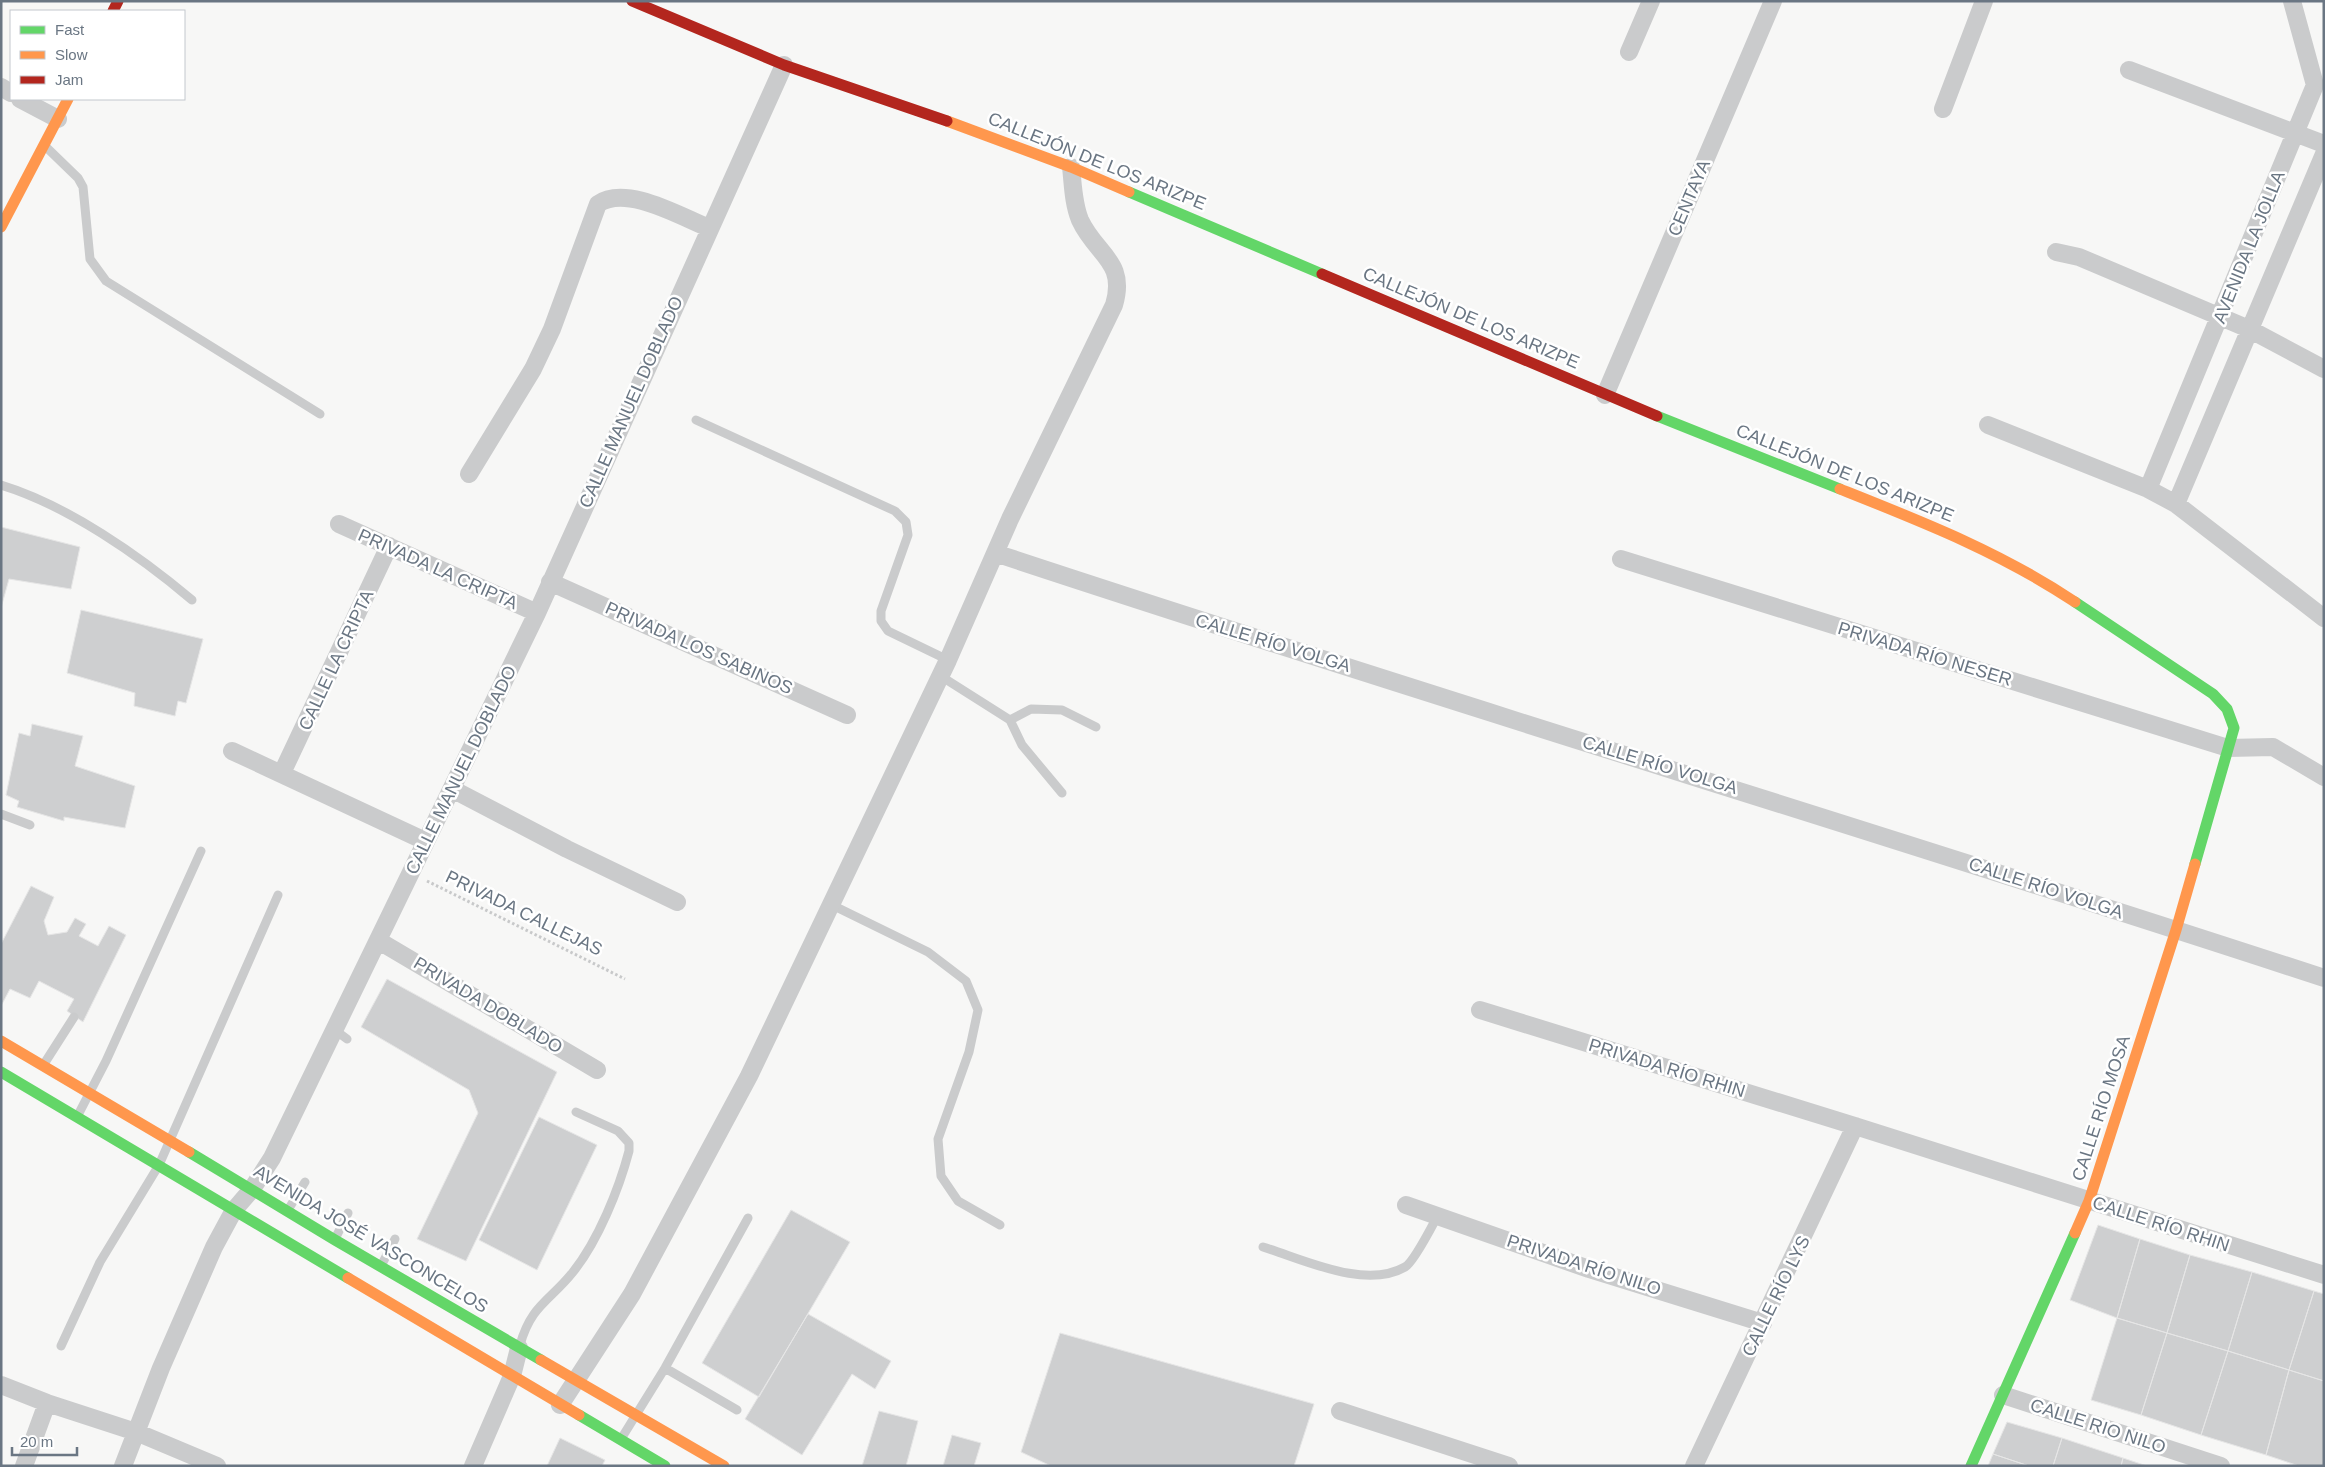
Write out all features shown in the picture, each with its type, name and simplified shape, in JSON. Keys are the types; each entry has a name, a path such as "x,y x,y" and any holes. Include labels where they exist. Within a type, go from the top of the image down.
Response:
{"street":[{"name":"CALLEJÓN DE LOS ARIZPE","path":"632,1 784,65 959,125 1070,167 1604,395 1945,531 1993,553 2039,578 2213,694 2232,715 2234,728 2228,748"},
{"path":"1629,52 1651,1"},
{"name":"CENTAYA","path":"1604,395 1773,1"},
{"path":"1944,109 1984,1"},
{"name":"AVENIDA LA JOLLA","path":"2148,488 2294,134 2320,87 2292,1"},
{"name":"CALLE MANUEL DOBLADO","path":"123,1466 168,1351 214,1247 234,1210 252,1189 272,1158 341,1034 379,941 410,873 537,613 784,65"},
{"path":"2129,70 2324,144"},
{"path":"22,100 58,119"},
{"path":"1,226 68,100"},
{"name":"AVENIDA LA JOLLA","path":"2176,504 2248,329 2324,154"},
{"path":"560,1405 575,1379 632,1294 749,1076 944,668 995,553 1114,305 1118,294 1117,274 1081,221 1074,201 1070,167"},
{"path":"470,474 532,369 552,329 598,204 612,198 636,198 709,228"},
{"path":"2056,252 2079,257 2248,329 2324,368"},
{"path":"1988,426 2148,488 2176,504 2324,618"},
{"name":"PRIVADA LA CRIPTA","path":"340,524 537,613"},
{"name":"CALLE LA CRIPTA","path":"282,773 389,546"},
{"name":"CALLE RÍO VOLGA","path":"995,553 1161,608 2324,978"},
{"name":"PRIVADA RÍO NESER","path":"1621,559 2228,748 2273,746 2324,777"},
{"name":"PRIVADA LOS SABINOS","path":"550,582 847,715"},
{"name":"CALLE RÍO MOSA","path":"1971,1466 2089,1201 2176,930 2228,748"},
{"path":"232,750 425,841"},
{"path":"452,789 567,849 677,902"},
{"name":"PRIVADA DOBLADO","path":"379,941 597,1070"},
{"name":"PRIVADA RÍO RHIN","path":"1480,1010 1855,1126"},
{"name":"AVENIDA JOSÉ VASCONCELOS","path":"1,1040 252,1189 280,1222 374,1278 512,1376 665,1466"},
{"name":"AVENIDA JOSÉ VASCONCELOS","path":"1,1072 78,1115 234,1210 280,1222 374,1278 519,1348 637,1414 665,1435 722,1465"},
{"name":"CALLE RÍO RHIN","path":"1855,1126 2324,1275"},
{"name":"CALLE RÍO LYS","path":"1694,1466 1855,1126"},
{"name":"PRIVADA RÍO NILO","path":"1406,1205 1589,1269 1763,1323"},
{"path":"473,1466 512,1376 519,1348"},
{"path":"1,1385 47,1403 136,1432 217,1466"},
{"name":"CALLE RIO NILO","path":"2003,1395 2221,1466"},
{"path":"24,1466 47,1403"},
{"path":"1340,1411 1508,1466"}],"lane":[{"path":"43,144 69,168 83,187 90,259 106,281 320,414"},
{"path":"696,420 896,511 906,522 908,535 881,611 881,621 888,631 944,668 1010,720 1022,746 1062,793"},
{"path":"1,485 26,494 72,516 166,578 192,600"},
{"path":"1010,720 1031,709 1062,710 1096,727"},
{"path":"1,814 30,825"},
{"path":"78,1115 106,1061 200,851"},
{"path":"61,1346 100,1262 159,1165 278,895"},
{"path":"830,904 928,952 966,981 978,1010 969,1052 938,1139 941,1176 958,1201 1000,1225"},
{"path":"44,1065 74,1016"},
{"path":"519,1348 531,1316 572,1273 589,1250 599,1230 630,1151 629,1143 618,1131 576,1112"},
{"path":"280,1222 305,1182"},
{"path":"328,1252 348,1212"},
{"path":"1263,1247 1351,1274 1380,1276 1406,1267 1438,1216"},
{"path":"621,1440 665,1368 748,1218"},
{"path":"374,1278 395,1239"},
{"path":"665,1368 736,1410"}],"path":[{"name":"PRIVADA CALLEJAS","path":"410,873 626,979"}],"building":[{"path":"1,527 80,547 71,589 9,579 1,608"},
{"path":"81,610 203,639 186,703 178,701 175,716 134,706 135,693 67,673"},
{"path":"32,724 83,736 75,766 135,786 125,828 64,817 64,821 17,807 19,801 6,795 19,733 30,736"},
{"path":"31,886 54,897 44,921 48,935 67,932 75,918 86,924 79,936 98,946 109,926 126,935 83,1022 67,1011 74,999 39,981 30,998 10,989 1,1006 1,944"},
{"path":"387,979 557,1072 466,1261 417,1239 478,1113 469,1090 361,1027"},
{"path":"539,1117 597,1145 537,1270 479,1240"},
{"path":"791,1210 850,1242 759,1397 702,1363"},
{"path":"2098,1225 2140,1239 2117,1318 2070,1300"},
{"path":"2140,1239 2190,1255 2167,1333 2117,1318"},
{"path":"2190,1255 2252,1272 2228,1351 2167,1333"},
{"path":"2252,1272 2314,1291 2289,1370 2228,1351"},
{"path":"2314,1291 2324,1294 2324,1381 2289,1370"},
{"path":"808,1314 891,1361 875,1389 852,1374 802,1455 745,1419"},
{"path":"2117,1318 2167,1333 2141,1415 2091,1400"},
{"path":"1060,1333 1314,1404 1294,1466 1051,1466 1021,1452"},
{"path":"2167,1333 2228,1351 2201,1435 2141,1415"},
{"path":"2228,1351 2289,1370 2266,1455 2201,1435"},
{"path":"2289,1370 2324,1381 2324,1466 2299,1466 2266,1455"},
{"path":"879,1411 918,1421 906,1466 862,1466"},
{"path":"2007,1422 2062,1438 2053,1466 2029,1466 1993,1454"},
{"path":"952,1435 981,1443 974,1466 943,1466"},
{"path":"560,1438 605,1460 602,1466 547,1466"},
{"path":"2062,1438 2123,1458 2121,1466 2053,1466"},
{"path":"1993,1454 2029,1466 1988,1466"},
{"path":"2123,1458 2147,1466 2121,1466"}],"traffic: fast":[{"path":"1129,192 1322,274"},
{"path":"1657,416 1840,489"},
{"path":"2075,602 2213,694 2227,709 2234,728 2195,864"},
{"path":"1,1072 348,1278"},
{"path":"189,1152 541,1360"},
{"path":"1971,1466 2075,1233"},
{"path":"579,1415 665,1466"}],"traffic: slow":[{"path":"1,227 67,100"},
{"path":"947,121 1071,167 1129,192"},
{"path":"1840,489 1931,526 1990,553 2047,584 2075,602"},
{"path":"2075,1233 2089,1201 2176,930 2195,864"},
{"path":"1,1041 189,1152"},
{"path":"348,1278 579,1415"},
{"path":"541,1360 724,1466"}],"traffic: jam":[{"path":"114,10 118,1"},
{"path":"632,1 784,65 947,121"},
{"path":"1322,274 1657,416"}]}
